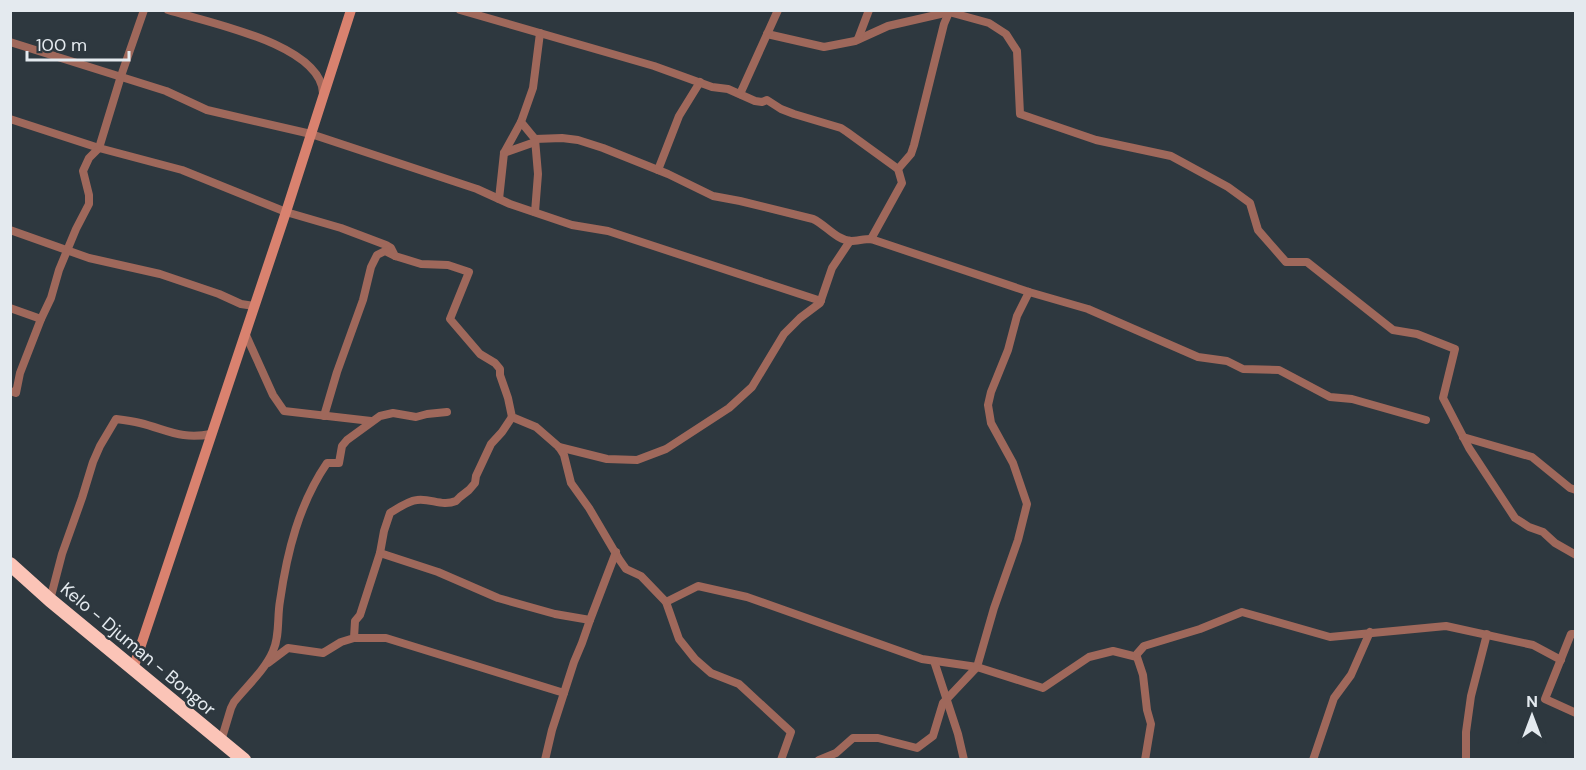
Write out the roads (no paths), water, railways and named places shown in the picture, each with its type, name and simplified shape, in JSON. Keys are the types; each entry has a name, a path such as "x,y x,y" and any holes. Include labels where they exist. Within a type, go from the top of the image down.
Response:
{"highway":[{"name":"Kelo - Djuman - Bongor","path":"10,564 50,600 244,759"}],"street":[{"path":"10,391 16,393 20,373 51,298 59,270 89,204 90,195 83,171 89,158 99,148 144,10"},
{"path":"168,10 235,29 271,42 293,54 307,64 316,75 322,86 323,99"},
{"path":"133,669 351,10"},
{"path":"460,10 654,66 712,87 728,89 755,101 766,100 794,114 841,128 898,169 902,183 871,239"},
{"path":"740,94 778,10"},
{"path":"858,39 869,10"},
{"path":"767,34 824,47 858,39 888,26 950,11 989,23 1006,34 1017,51 1020,114 1096,140 1171,156 1250,203 1258,230 1286,262 1307,262 1393,330 1417,334 1455,349 1443,398 1463,437 1515,518 1543,532 1555,543 1575,555"},
{"path":"898,169 915,145 944,24 950,11"},
{"path":"499,199 504,153 521,122 533,87 540,33"},
{"path":"10,42 121,75 166,91 207,110 311,134 477,189 510,204 572,225 608,231 821,301"},
{"path":"658,170 679,116 700,82"},
{"path":"10,119 99,148 182,170 286,212 341,228 386,245 391,248 395,256"},
{"path":"521,122 535,141 538,174 535,212"},
{"path":"504,153 535,141 562,138 578,140 658,170 713,196 813,219 840,238 850,241 871,239 1029,292 1088,309 1198,357 1227,361 1243,369 1279,370 1330,397 1352,399 1426,420"},
{"path":"10,230 90,258 160,274 242,304 254,306"},
{"path":"559,447 607,459 638,460 666,449 729,408 752,387 784,333 820,303 832,268 850,241"},
{"path":"324,416 363,300 370,267 377,255 385,251 421,264 448,265 469,272 450,319 480,354 500,369 512,417 491,444 470,490 452,503 442,504 415,500 390,513 360,615 355,621 354,638"},
{"path":"819,759 836,753 853,738 878,738 917,748 933,736 943,703 977,667 994,608 1018,540 1027,504 1016,470 992,423 988,405 1008,350 1017,316 1029,292"},
{"path":"10,308 41,319"},
{"path":"245,333 273,395 284,411 371,422"},
{"path":"221,741 234,702 264,666 273,651 294,531 327,463 339,463 342,446 347,440 371,422 387,414 416,417 447,412"},
{"path":"512,417 536,427 559,447 564,455 571,483 627,569 641,576 666,602 679,639 695,659 711,673 739,684 791,732 781,759"},
{"path":"50,600 62,554 93,462 116,419 140,423 176,435 211,434"},
{"path":"1463,437 1532,457 1575,490"},
{"path":"545,759 573,662 616,552"},
{"path":"380,553 438,572 498,598 555,614 590,620"},
{"path":"666,602 698,586 708,588 747,597 922,659 977,667 1043,688 1089,657 1113,651 1137,657 1143,675 1151,724 1145,759"},
{"path":"1137,654 1144,646 1200,629 1242,612 1330,637 1446,626 1533,645 1561,660"},
{"path":"1313,759 1334,698 1352,675 1370,632"},
{"path":"1466,759 1466,732 1471,696 1487,634"},
{"path":"1575,634 1571,634 1545,699 1575,713"},
{"path":"264,666 288,648 323,653 341,642 354,638 386,638 564,693"},
{"path":"934,661 964,759"}]}
